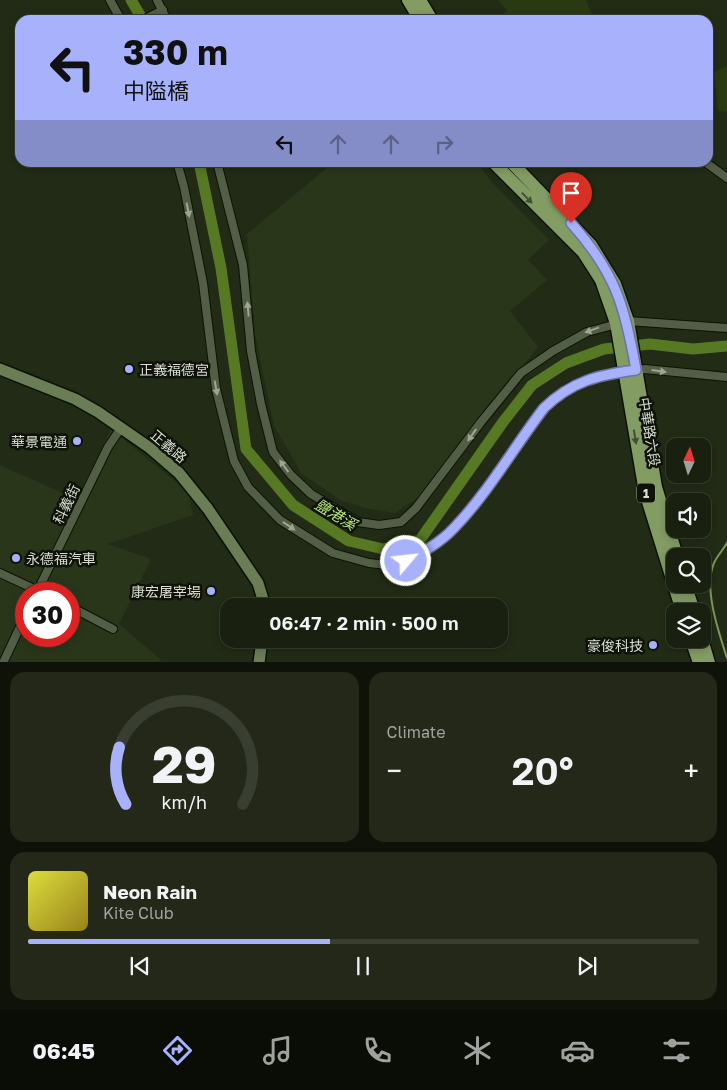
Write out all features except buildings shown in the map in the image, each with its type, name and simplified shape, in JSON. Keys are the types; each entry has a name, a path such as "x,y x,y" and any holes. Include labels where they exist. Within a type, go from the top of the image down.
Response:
{"main road":[{"path":"408,0 417,15"},
{"path":"420,0 429,15"},
{"name":"1","path":"498,167 582,252 601,280 622,322"},
{"name":"1","path":"516,167 591,245 615,284 630,371"},
{"name":"中華路六段","path":"630,371 656,487 675,548"},
{"name":"中華路六段","path":"630,371 645,492 680,603"},
{"path":"694,648 699,662"},
{"path":"705,648 709,662"}],"street":[{"path":"110,0 118,15"},
{"path":"157,0 165,15"},
{"path":"153,15 163,10"},
{"path":"178,167 203,283 216,389 234,461 248,487 280,520 333,554 369,564 387,565 406,561 430,548 453,529 474,505 531,425 558,395 570,387 589,379 630,371 727,377"},
{"path":"218,167 243,265 251,351 260,404 273,452 290,475 311,494 358,522 379,525 401,522 416,508 521,373 553,351 587,332 622,322 727,328"},
{"path":"712,167 727,178"},
{"name":"正義路","path":"0,369 75,399 122,428 164,460 190,487 258,583 263,598"},
{"name":"科義街","path":"45,582 108,447 122,428"},
{"path":"0,573 18,582"},
{"path":"80,612 113,630"},
{"path":"3,662 15,637"},
{"path":"259,662 261,648"}],"shaded area":[{"path":"498,0 586,0 592,15 501,15 508,11"},
{"path":"727,66 727,112 718,111 714,72"},
{"path":"328,167 480,167 491,181 549,240 528,260 547,280 510,311 538,347 418,498 395,513 370,509 342,501 302,474 274,426 255,334 247,234"},
{"path":"111,429 188,492 193,515 108,544 151,559 119,624 161,660 158,662 0,662 0,465 76,499"}],"waterway":[{"name":"鹽港溪","path":"131,0 140,15"},
{"name":"鹽港溪","path":"200,167 221,268 246,449 293,505 349,541 383,549 420,540 503,422 532,385 566,363 604,349 650,344 693,349 727,346"},
{"path":"727,543 714,563 710,585 713,610 727,658"}],"place":[{"name":"正義福德宮","path":"129,369"},
{"name":"華景電通","path":"77,441"},
{"name":"永德福汽車","path":"16,558"},
{"name":"康宏屠宰場","path":"211,591"},
{"name":"豪俊科技","path":"653,645"}],"route":[{"path":"406,561 430,548 453,529 474,505 544,408 558,395 570,387 589,379 636,370 628,321 615,284 591,245 571,223"}]}
